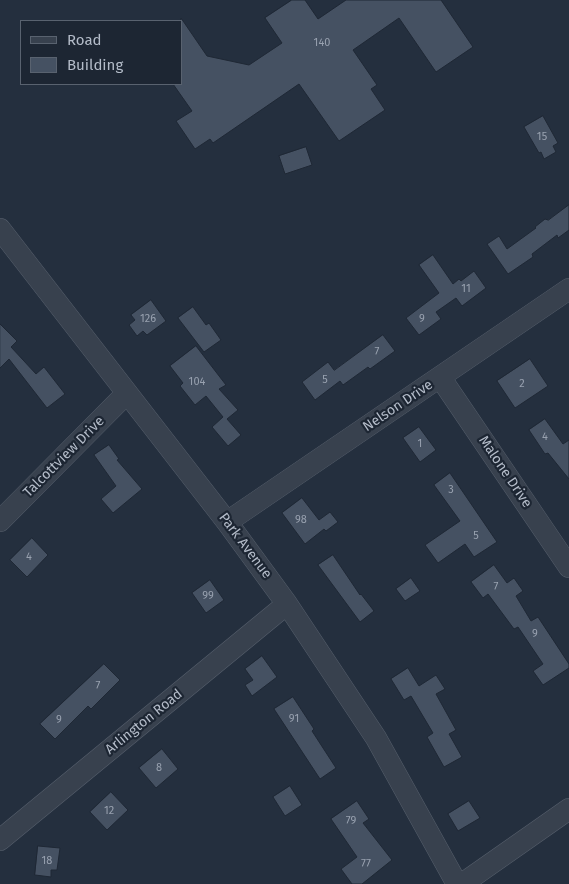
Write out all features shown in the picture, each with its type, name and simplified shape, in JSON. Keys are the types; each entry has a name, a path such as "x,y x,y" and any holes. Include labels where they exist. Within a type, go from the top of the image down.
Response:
{"street":[{"name":"Park Avenue","path":"0,229 227,522 287,604 376,738 457,884"},
{"name":"Nelson Drive","path":"227,522 569,288"},
{"name":"Malone Drive","path":"440,377 569,567"},
{"name":"Talcottview Drive","path":"0,521 128,393"},
{"name":"Arlington Road","path":"0,840 287,604"},
{"path":"462,884 569,809"}],"building":[{"path":"292,0 305,0 318,19 346,0 441,0 473,47 436,72 399,18 353,50 377,85 371,89 385,110 339,141 299,84 213,143 210,139 195,149 176,121 192,111 174,85 182,85 181,18 207,56 249,65 282,43 265,18"},
{"path":"543,116 558,143 553,146 556,152 544,159 524,127"},
{"path":"306,147 312,165 285,174 279,156"},
{"path":"569,205 569,230 558,238 557,235 532,254 533,257 508,274 487,244 499,236 507,249 545,219 548,220"},
{"path":"433,255 453,284 459,279 461,281 474,271 486,288 462,306 456,298 436,312 441,319 419,335 406,318 439,293 419,265"},
{"path":"151,300 166,321 147,335 143,331 137,336 129,325 135,320 131,315"},
{"path":"193,307 206,325 209,323 221,340 204,352 178,318"},
{"path":"0,324 17,341 11,347 36,374 44,367 65,394 47,408 9,359 0,368"},
{"path":"383,335 395,351 343,385 340,381 315,400 302,382 328,362 334,370"},
{"path":"196,346 226,385 219,389 238,410 227,419 241,435 228,446 212,427 223,417 206,396 195,405 180,386 183,383 170,366"},
{"path":"530,359 548,386 515,408 497,381"},
{"path":"545,419 563,444 569,440 569,479 548,453 545,454 529,430"},
{"path":"419,427 436,450 420,462 403,438"},
{"path":"109,445 119,459 117,460 142,489 113,513 101,499 116,486 94,455"},
{"path":"450,473 497,542 474,557 465,544 438,563 425,545 460,521 434,485"},
{"path":"302,498 319,520 330,512 338,522 326,531 324,529 305,544 282,513"},
{"path":"32,538 48,555 27,577 10,560"},
{"path":"333,555 360,595 374,611 360,622 318,565"},
{"path":"494,565 507,583 514,578 523,591 516,596 531,621 538,617 569,664 569,668 543,685 533,671 543,664 518,627 514,629 488,594 483,598 471,582"},
{"path":"411,578 420,591 405,601 396,589"},
{"path":"210,580 224,600 206,613 192,593"},
{"path":"262,656 277,677 252,696 245,685 253,680 245,669"},
{"path":"104,664 120,680 91,709 88,706 55,739 40,724"},
{"path":"408,668 419,686 436,675 445,689 436,694 456,730 449,734 462,757 444,767 427,737 433,733 411,696 404,700 391,679"},
{"path":"293,697 336,768 320,779 274,709"},
{"path":"162,749 178,769 156,788 139,768"},
{"path":"290,786 302,805 285,816 273,797"},
{"path":"111,792 128,810 107,830 90,812"},
{"path":"357,801 369,819 363,823 392,860 362,884 352,884 341,869 357,857 331,819"},
{"path":"469,801 480,818 458,831 448,814"},
{"path":"38,846 60,848 57,870 51,870 51,877 35,875"}]}
